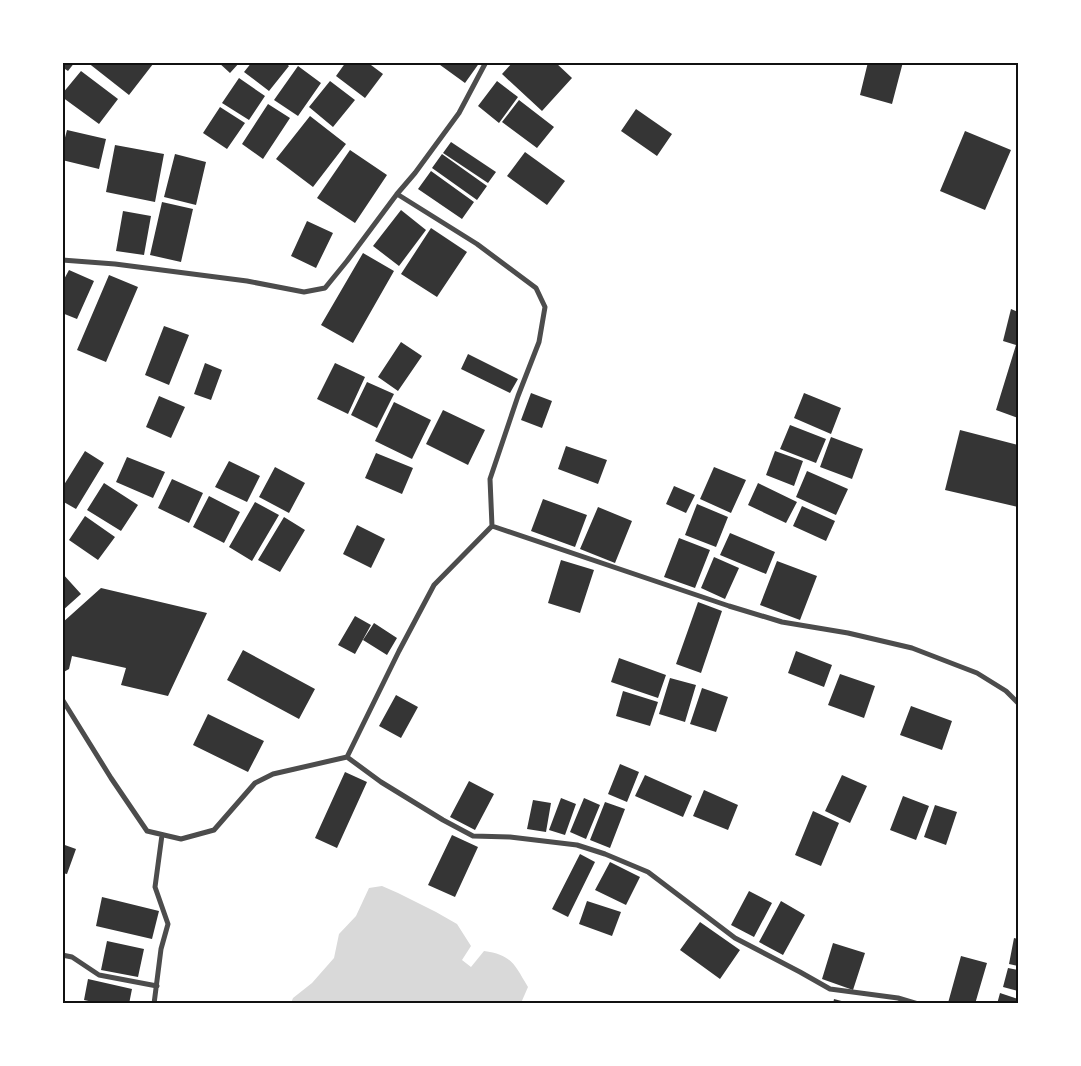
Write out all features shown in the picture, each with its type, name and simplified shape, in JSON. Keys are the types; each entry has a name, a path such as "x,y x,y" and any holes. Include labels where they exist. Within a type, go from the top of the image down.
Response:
{"street":[{"path":"62,260 115,264 230,279 304,292 324,288 346,262 459,113 486,62"},
{"path":"347,757 434,585 492,526 490,479 518,396 539,342 544,307 536,288 477,244 397,194"},
{"path":"492,526 782,622 848,633 912,648 977,673 1006,692 1018,703"},
{"path":"62,699 111,778 147,831 181,840 214,830 255,783 273,774 347,757 381,782 473,836 577,845 605,854 648,872 735,938 830,989 898,998 918,1004"},
{"path":"154,1004 160,949 168,924 154,887 162,835"},
{"path":"62,954 72,956 99,975 157,986"}],"shaded area":[{"path":"382,886 457,924 471,946 462,960 471,967 484,951 507,958 519,972 528,987 521,1003 291,1003 293,998 312,983 334,958 339,934 356,916 369,888"}],"building":[{"path":"62,62 75,62 68,71 62,67"},
{"path":"87,62 152,62 153,64 129,95"},
{"path":"218,62 240,62 230,73"},
{"path":"252,62 284,62 289,66 269,91 244,72"},
{"path":"346,62 367,62 383,74 365,98 336,76"},
{"path":"436,62 480,62 465,83"},
{"path":"513,62 555,62 572,78 542,111 502,74"},
{"path":"868,62 903,62 892,104 860,95"},
{"path":"298,66 321,83 298,116 274,100"},
{"path":"81,71 118,99 99,124 62,97 62,94"},
{"path":"239,78 265,96 249,120 222,103"},
{"path":"330,81 355,100 333,127 309,107"},
{"path":"497,81 518,97 499,123 478,106"},
{"path":"519,100 554,127 537,148 502,122"},
{"path":"268,104 290,118 263,159 242,144"},
{"path":"220,107 245,123 227,149 203,133"},
{"path":"636,109 672,134 657,156 621,131"},
{"path":"310,116 346,144 313,187 276,159"},
{"path":"67,130 106,139 99,169 62,160 62,149"},
{"path":"965,131 1011,150 985,210 940,191"},
{"path":"451,142 496,172 488,183 443,153"},
{"path":"115,145 164,154 155,202 106,192"},
{"path":"350,150 387,175 355,223 317,198"},
{"path":"525,152 565,181 547,205 507,176"},
{"path":"175,154 206,162 196,205 164,197"},
{"path":"442,154 487,186 477,200 432,168"},
{"path":"431,171 474,202 462,219 418,189"},
{"path":"162,202 193,209 181,262 150,255"},
{"path":"401,210 426,230 399,266 373,246"},
{"path":"123,211 151,216 144,255 116,251"},
{"path":"307,221 333,233 316,268 291,256"},
{"path":"431,228 467,252 437,297 401,274"},
{"path":"363,253 394,271 353,343 321,325"},
{"path":"69,270 94,281 77,319 62,313 62,283"},
{"path":"109,275 138,287 106,362 77,350"},
{"path":"1011,309 1018,312 1018,418 996,410 1016,345 1003,341"},
{"path":"164,326 189,335 169,385 145,375"},
{"path":"401,342 422,356 398,391 378,377"},
{"path":"468,354 518,379 510,393 461,369"},
{"path":"205,363 222,370 211,400 194,394"},
{"path":"335,363 365,377 348,414 317,399"},
{"path":"367,382 394,394 377,428 351,415"},
{"path":"531,393 552,401 542,428 521,420"},
{"path":"804,393 841,408 831,434 794,418"},
{"path":"159,396 185,407 171,438 146,427"},
{"path":"394,402 431,420 412,459 375,441"},
{"path":"443,410 485,430 468,465 426,444"},
{"path":"790,425 826,439 816,463 780,449"},
{"path":"960,430 1018,445 1018,507 945,490"},
{"path":"831,437 863,449 852,479 820,467"},
{"path":"566,446 607,460 598,484 558,469"},
{"path":"85,451 104,463 76,509 62,501 62,488"},
{"path":"775,451 803,461 794,486 766,475"},
{"path":"376,453 413,468 402,494 365,478"},
{"path":"127,457 165,472 153,498 116,482"},
{"path":"229,461 260,476 247,502 215,487"},
{"path":"275,467 305,483 289,513 259,497"},
{"path":"714,467 746,480 731,513 700,499"},
{"path":"807,471 848,489 836,515 796,497"},
{"path":"172,479 203,493 189,523 158,508"},
{"path":"104,483 138,505 121,531 87,510"},
{"path":"758,483 797,502 786,523 748,505"},
{"path":"674,486 695,495 686,513 666,504"},
{"path":"209,496 240,512 224,543 193,527"},
{"path":"543,499 587,515 575,547 531,531"},
{"path":"255,502 279,515 252,561 229,547"},
{"path":"697,504 728,517 716,547 685,535"},
{"path":"802,506 835,521 826,541 793,526"},
{"path":"598,507 632,521 615,563 580,549"},
{"path":"85,516 115,537 98,560 69,540"},
{"path":"284,517 305,530 280,572 258,560"},
{"path":"357,525 385,539 371,568 343,554"},
{"path":"730,533 775,552 766,574 720,555"},
{"path":"679,538 710,550 695,588 664,577"},
{"path":"714,557 739,568 725,599 701,588"},
{"path":"561,560 594,570 580,613 548,603"},
{"path":"777,561 817,576 800,620 760,605"},
{"path":"62,573 81,594 62,611"},
{"path":"101,588 207,613 168,696 121,685 126,668 72,656 69,669 62,673 62,623"},
{"path":"698,602 722,611 701,673 676,664"},
{"path":"355,616 371,625 355,654 338,645"},
{"path":"374,623 397,638 387,655 363,640"},
{"path":"243,650 315,689 299,719 227,680"},
{"path":"796,651 832,665 824,687 788,673"},
{"path":"619,658 666,675 658,698 611,682"},
{"path":"840,674 875,686 864,718 828,705"},
{"path":"670,678 696,685 685,722 659,714"},
{"path":"702,688 728,697 716,732 690,724"},
{"path":"623,691 658,702 650,726 616,716"},
{"path":"396,695 418,707 401,738 379,726"},
{"path":"911,706 952,721 942,750 900,735"},
{"path":"208,714 264,741 248,772 193,745"},
{"path":"620,764 639,772 627,802 608,794"},
{"path":"345,772 367,782 337,848 315,838"},
{"path":"645,775 692,796 683,817 635,796"},
{"path":"842,775 867,786 850,823 825,811"},
{"path":"469,781 494,794 475,830 450,817"},
{"path":"704,790 738,805 728,830 693,816"},
{"path":"903,796 929,806 916,840 890,830"},
{"path":"561,798 576,804 565,835 549,830"},
{"path":"584,798 600,805 586,839 570,832"},
{"path":"533,800 551,803 546,832 527,829"},
{"path":"605,802 625,809 610,848 590,840"},
{"path":"935,805 957,812 946,845 924,837"},
{"path":"813,811 839,823 821,866 795,855"},
{"path":"452,835 478,847 455,897 428,885"},
{"path":"62,844 76,849 67,874 62,873"},
{"path":"580,854 595,862 568,917 552,909"},
{"path":"610,862 640,877 626,905 595,890"},
{"path":"749,891 772,903 754,937 731,925"},
{"path":"102,897 159,911 152,939 96,926"},
{"path":"587,901 621,912 612,936 579,924"},
{"path":"781,901 805,915 783,955 759,942"},
{"path":"700,922 740,950 720,979 680,950"},
{"path":"1014,938 1018,939 1018,966 1009,964"},
{"path":"107,941 144,949 138,977 101,970"},
{"path":"833,943 865,953 853,990 822,979"},
{"path":"961,956 987,963 975,1004 948,1003"},
{"path":"1008,968 1018,970 1018,991 1003,987"},
{"path":"88,979 132,989 129,1004 102,1004 84,1000"},
{"path":"1000,993 1018,999 1018,1004 997,1004"},
{"path":"834,999 849,1003 849,1004 833,1004"}]}
